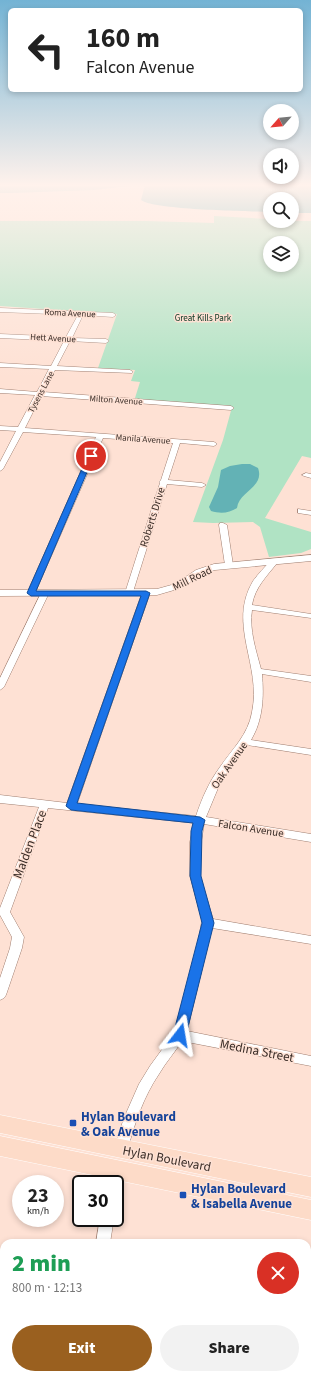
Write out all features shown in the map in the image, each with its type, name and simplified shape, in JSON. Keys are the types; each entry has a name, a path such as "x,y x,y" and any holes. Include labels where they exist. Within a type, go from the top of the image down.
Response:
{"main road":[{"name":"Hylan Boulevard","path":"0,1124 311,1187"},
{"name":"Hylan Boulevard","path":"0,1146 109,1175"},
{"name":"Hylan Boulevard","path":"124,1178 311,1210"}],"street":[{"name":"Roma Avenue","path":"0,309 113,315"},
{"name":"Tysens Lane","path":"0,467 54,368 81,314"},
{"name":"Hett Avenue","path":"0,336 106,342"},
{"path":"0,365 130,372"},
{"name":"Milton Avenue","path":"0,391 231,408"},
{"name":"Manila Avenue","path":"0,428 214,444"},
{"path":"31,593 100,436"},
{"name":"Roberts Drive","path":"129,594 163,482 177,442"},
{"path":"163,482 202,485"},
{"path":"301,511 311,513"},
{"path":"223,525 228,565"},
{"name":"Mill Road","path":"0,593 146,593 178,586 206,569 228,565 309,558"},
{"name":"Oak Avenue","path":"121,1148 126,1128 140,1096 153,1072 180,1035 208,923 196,876 196,831 214,784 246,742 257,710 259,696 257,671 246,631 247,607 257,582 274,562"},
{"path":"0,687 45,593"},
{"path":"71,806 146,593"},
{"path":"247,607 311,616"},
{"path":"257,671 311,678"},
{"path":"246,742 311,752"},
{"name":"Falcon Avenue","path":"0,799 200,820 311,838"},
{"name":"Malden Place","path":"0,996 16,948 18,937 2,912 44,803"},
{"path":"208,923 311,940"},
{"name":"Medina Street","path":"180,1035 311,1060"},
{"path":"103,1239 105,1227"}],"green space":[{"name":"Great Kills Park","path":"0,249 263,249 263,272 299,272 299,249 311,249 311,458 302,456 265,518 311,532 311,549 301,553 269,557 260,527 253,522 193,522 223,440 232,407 141,400 135,398 140,382 131,381 135,370 98,368 117,314 0,306"}],"water":[{"path":"250,464 258,468 258,480 255,485 242,497 237,508 225,512 211,511 209,507 218,487 221,470 230,466"}],"place":[{"name":"Hylan Boulevard & Oak Avenue","path":"73,1123"},
{"name":"Hylan Boulevard & Isabella Avenue","path":"183,1195"}],"route":[{"path":"91,456 31,593 146,593 71,806 200,820 196,831 196,876 208,923 180,1035"}]}
